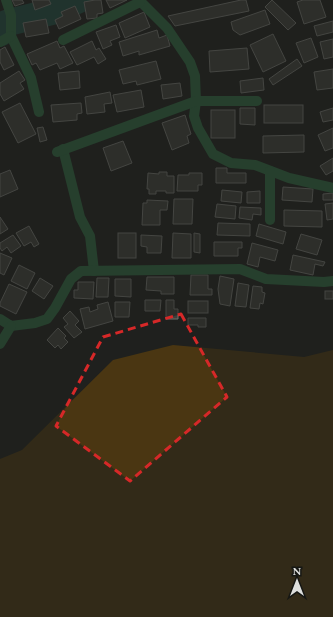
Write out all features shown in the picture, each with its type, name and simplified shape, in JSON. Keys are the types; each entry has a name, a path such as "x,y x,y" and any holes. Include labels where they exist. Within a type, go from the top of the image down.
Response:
{"street":[{"path":"6,0 11,20 11,36 31,78 39,112"},
{"path":"63,40 140,1 167,28 190,62 195,76 196,101 194,116 198,128 213,154 232,163 255,165 290,178 333,188"},
{"path":"0,42 11,36"},
{"path":"94,271 90,236 80,217 76,196 60,150 196,101 257,101"},
{"path":"270,171 270,220"},
{"path":"0,319 11,326 35,323 47,319 55,308 71,279 81,271 240,269 266,279 324,282 333,281"},
{"path":"0,344 11,326"}],"highlighted area":[{"path":"181,314 227,397 130,481 56,426 103,337"}],"shaded area":[{"path":"173,345 304,357 333,350 333,617 0,617 0,459 22,450 113,360"}],"building":[{"path":"12,0 22,0 24,3 15,6"},
{"path":"32,0 49,0 51,4 35,10"},
{"path":"101,0 103,13 97,14 97,18 87,19 84,2"},
{"path":"106,0 127,0 110,8"},
{"path":"246,0 249,11 175,26 168,16"},
{"path":"272,0 296,23 288,30 265,7"},
{"path":"303,0 320,0 326,17 304,24 297,2"},
{"path":"75,6 81,19 59,29 55,20 63,16 61,12"},
{"path":"265,10 270,24 240,35 233,30 231,22"},
{"path":"144,12 150,27 125,38 119,23"},
{"path":"46,19 49,33 26,37 23,23"},
{"path":"333,21 333,32 317,36 314,26"},
{"path":"116,25 120,37 110,41 112,45 103,49 96,32"},
{"path":"157,30 159,38 167,35 170,46 139,55 139,51 123,56 119,42"},
{"path":"273,34 286,61 263,72 250,45"},
{"path":"311,38 318,57 304,63 296,43"},
{"path":"333,39 333,57 324,59 320,42"},
{"path":"57,41 60,48 64,46 73,63 60,69 57,63 40,70 36,63 32,65 27,54"},
{"path":"92,41 96,50 99,48 106,59 98,64 94,57 77,65 70,52"},
{"path":"5,47 14,65 4,70 0,62 0,50"},
{"path":"247,48 249,69 210,72 209,51"},
{"path":"297,59 302,66 273,85 269,79"},
{"path":"156,61 161,79 137,85 136,81 123,84 119,70"},
{"path":"333,69 333,88 317,90 314,72"},
{"path":"19,71 25,80 20,83 24,89 4,101 0,94 0,83"},
{"path":"79,71 80,88 60,90 58,73"},
{"path":"263,78 264,90 241,93 240,81"},
{"path":"180,83 182,96 163,99 161,85"},
{"path":"141,90 144,107 117,112 113,95"},
{"path":"110,92 112,103 104,104 105,112 87,114 85,97"},
{"path":"20,103 36,134 18,143 2,112"},
{"path":"81,103 82,113 77,114 77,120 53,122 51,105"},
{"path":"264,105 303,105 303,123 264,123"},
{"path":"240,108 255,108 255,125 240,124"},
{"path":"333,108 333,120 323,122 320,112"},
{"path":"211,110 235,110 235,138 211,138"},
{"path":"185,115 191,134 187,136 189,143 172,150 162,123"},
{"path":"43,127 47,140 40,142 37,128"},
{"path":"333,128 333,148 325,151 318,135"},
{"path":"304,135 304,152 263,153 263,136"},
{"path":"123,141 132,163 111,171 103,148"},
{"path":"333,158 333,171 326,175 320,166"},
{"path":"216,168 227,168 227,173 246,173 246,183 216,183"},
{"path":"10,170 18,189 0,197 0,174"},
{"path":"159,172 167,172 167,176 174,176 174,193 156,191 156,194 149,194 149,189 147,189 148,173 159,174"},
{"path":"189,173 202,173 202,185 198,185 198,191 177,191 178,175 189,175"},
{"path":"283,187 313,189 312,202 282,200"},
{"path":"222,190 242,192 241,203 221,201"},
{"path":"260,191 260,203 247,203 247,192"},
{"path":"333,193 333,200 323,200 323,194"},
{"path":"174,199 193,199 192,224 173,224"},
{"path":"147,200 168,201 167,210 160,210 160,225 142,225 143,203 147,203"},
{"path":"333,203 333,219 327,220 325,204"},
{"path":"217,204 236,206 235,219 215,217"},
{"path":"240,207 261,208 261,215 253,214 252,220 239,218"},
{"path":"284,210 322,211 322,227 284,226"},
{"path":"0,217 8,229 0,234"},
{"path":"218,223 250,224 250,236 217,235"},
{"path":"259,224 286,232 283,244 256,236"},
{"path":"29,226 39,244 34,247 31,242 24,246 16,233"},
{"path":"118,233 136,233 136,258 118,258"},
{"path":"173,233 191,234 191,258 172,258"},
{"path":"194,233 200,234 200,253 194,252"},
{"path":"301,234 322,240 317,255 296,249"},
{"path":"13,235 21,246 11,253 7,247 2,251 0,248 0,243"},
{"path":"141,235 162,236 161,253 147,253 147,247 141,246"},
{"path":"214,242 242,242 242,248 238,248 238,256 214,256"},
{"path":"252,243 278,250 275,261 260,257 258,267 247,264"},
{"path":"0,253 12,258 4,275 0,273"},
{"path":"293,255 325,262 323,266 315,264 313,275 290,270"},
{"path":"19,265 35,273 27,289 11,281"},
{"path":"191,275 208,275 208,289 212,289 212,295 190,295"},
{"path":"220,276 234,279 230,306 220,304 218,289"},
{"path":"147,277 174,277 174,294 161,294 161,291 146,290"},
{"path":"40,278 53,286 44,299 32,291"},
{"path":"97,278 109,278 108,297 96,297"},
{"path":"115,279 131,279 131,297 115,296"},
{"path":"78,282 94,282 93,299 74,298 74,290 78,290"},
{"path":"238,283 249,285 246,307 235,306"},
{"path":"9,284 27,292 16,314 0,306"},
{"path":"253,286 262,287 262,292 265,293 263,304 260,303 259,309 250,308"},
{"path":"325,291 333,291 333,299 325,299"},
{"path":"145,300 161,300 160,311 145,311"},
{"path":"166,300 174,300 174,309 178,309 178,319 166,319"},
{"path":"188,301 208,301 208,313 188,313"},
{"path":"108,302 113,321 85,329 80,309 89,307 90,312 98,309 97,305"},
{"path":"115,302 130,302 129,317 115,317"},
{"path":"70,311 79,321 75,325 82,332 74,338 64,327 68,324 63,318"},
{"path":"188,318 206,318 206,327 188,325"},
{"path":"58,328 66,336 64,338 68,342 61,349 58,345 55,348 47,340"}],"waterway":[{"path":"0,33 7,23 54,11 78,0"}]}
